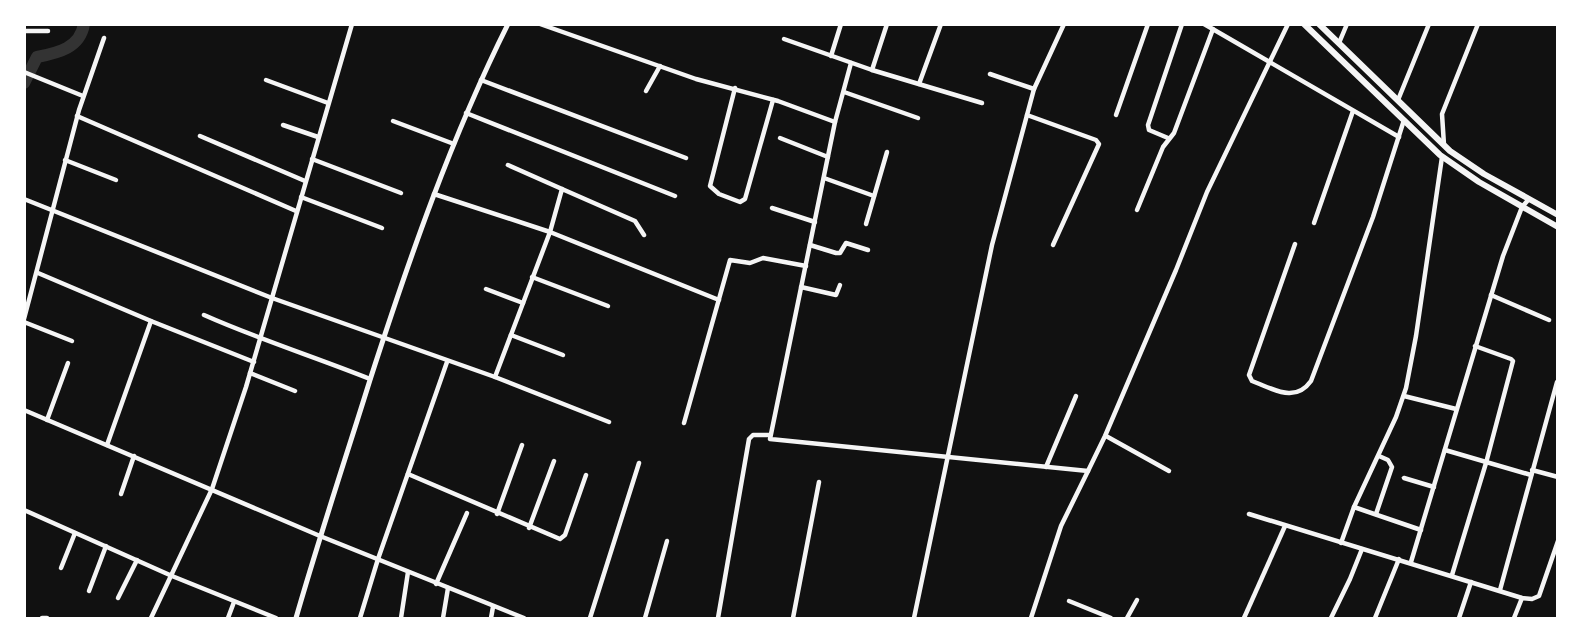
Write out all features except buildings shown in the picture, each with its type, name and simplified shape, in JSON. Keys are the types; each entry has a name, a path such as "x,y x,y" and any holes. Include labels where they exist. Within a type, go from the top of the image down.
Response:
{"main road":[{"path":"1304,24 1442,157 1479,182 1558,227"},
{"path":"1319,24 1444,145 1484,174 1558,215"},
{"path":"1361,79 1369,73"}],"street":[{"path":"151,618 212,489 254,362 352,24"},
{"path":"296,618 383,339 434,194 480,80 508,24"},
{"path":"540,24 696,79 774,100 835,122"},
{"path":"831,56 841,24"},
{"path":"872,70 887,24"},
{"path":"919,84 941,24"},
{"path":"914,618 992,245 1034,89 1064,24"},
{"path":"1116,115 1148,24"},
{"path":"1169,139 1149,130 1148,125 1182,24"},
{"path":"1204,24 1399,138"},
{"path":"1031,618 1061,526 1105,436 1177,270 1207,192 1288,24"},
{"path":"1339,44 1347,24"},
{"path":"1398,100 1429,24"},
{"path":"1444,145 1442,114 1478,24"},
{"path":"1137,210 1163,147 1174,133 1213,29"},
{"path":"24,31 48,31"},
{"path":"72,341 24,321 77,116 104,38"},
{"path":"783,39 872,70 982,103"},
{"path":"852,63 835,122 770,435 772,440 1088,471"},
{"path":"646,91 660,66"},
{"path":"25,72 83,96"},
{"path":"990,74 1034,89"},
{"path":"266,80 328,103"},
{"path":"480,80 686,158"},
{"path":"735,88 710,186 719,194 740,202 745,199 774,100"},
{"path":"844,92 918,118"},
{"path":"1314,223 1353,111"},
{"path":"466,113 675,196"},
{"path":"1027,115 1096,140 1099,144 1053,245"},
{"path":"77,116 296,211"},
{"path":"1296,244 1249,375 1256,383 1292,394 1304,390 1311,381 1373,217 1404,120"},
{"path":"393,121 454,144"},
{"path":"283,125 318,137"},
{"path":"200,136 305,181"},
{"path":"780,138 828,157"},
{"path":"866,224 887,152"},
{"path":"1341,542 1404,396 1416,336 1442,157"},
{"path":"312,159 401,193"},
{"path":"65,160 116,180"},
{"path":"508,165 635,220 644,235"},
{"path":"824,178 874,196"},
{"path":"495,377 550,232 562,189"},
{"path":"434,194 550,232 719,300"},
{"path":"300,197 382,228"},
{"path":"24,198 272,298 495,377 609,422"},
{"path":"1411,562 1491,295 1522,207 1529,199"},
{"path":"772,208 815,222"},
{"path":"810,245 836,253 839,253 846,243 868,250"},
{"path":"684,423 732,258 750,262 763,258 806,266"},
{"path":"38,273 254,362"},
{"path":"533,277 608,306"},
{"path":"801,287 835,295 840,285"},
{"path":"486,289 523,303"},
{"path":"1491,295 1549,320"},
{"path":"204,316 260,340 318,358 370,379"},
{"path":"107,444 151,321"},
{"path":"511,335 563,355"},
{"path":"1452,575 1513,361 1475,346"},
{"path":"360,618 447,362"},
{"path":"47,420 68,363"},
{"path":"250,373 295,391"},
{"path":"1500,590 1556,382"},
{"path":"1046,467 1076,396"},
{"path":"1404,396 1456,409"},
{"path":"24,410 320,536 524,618"},
{"path":"718,618 749,439 752,435 770,435"},
{"path":"1105,436 1170,471"},
{"path":"497,514 522,445"},
{"path":"1445,450 1486,463 1558,477"},
{"path":"121,494 134,456"},
{"path":"1376,514 1392,467 1388,460 1379,456"},
{"path":"529,528 554,461"},
{"path":"590,618 639,463"},
{"path":"408,474 556,539 562,539 586,475"},
{"path":"1404,478 1434,487"},
{"path":"793,618 818,482"},
{"path":"1354,507 1421,530"},
{"path":"24,510 172,576 276,618"},
{"path":"436,584 467,513"},
{"path":"1249,514 1532,599 1539,596 1558,541"},
{"path":"1244,618 1285,526"},
{"path":"61,568 75,533"},
{"path":"645,618 667,541"},
{"path":"89,591 106,546"},
{"path":"1331,618 1362,549"},
{"path":"1375,618 1399,559"},
{"path":"118,598 137,560"},
{"path":"401,618 408,572"},
{"path":"1459,618 1471,582"},
{"path":"443,618 448,588"},
{"path":"1514,618 1522,598"},
{"path":"1127,618 1137,600"},
{"path":"1069,601 1111,618"},
{"path":"228,618 234,602"},
{"path":"491,618 493,607"}],"waterway":[{"path":"24,83 37,57 60,51 73,44 82,32 84,24"}]}
